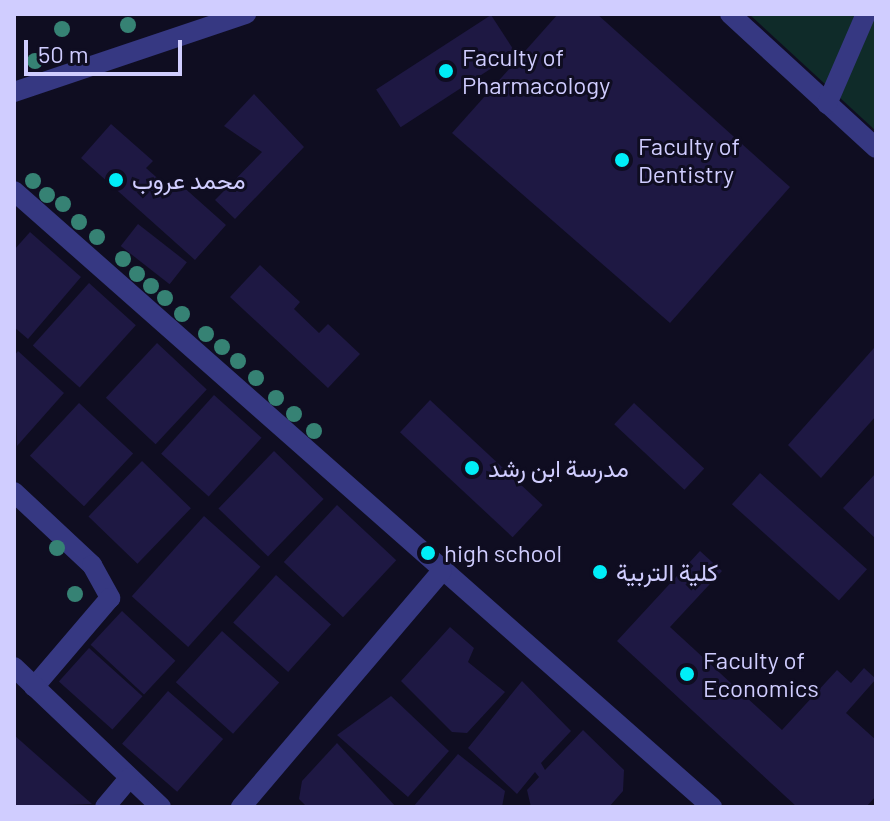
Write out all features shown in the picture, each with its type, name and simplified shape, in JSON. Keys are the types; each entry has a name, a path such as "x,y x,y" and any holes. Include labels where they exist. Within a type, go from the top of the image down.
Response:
{"street":[{"path":"14,92 246,14"},
{"path":"730,14 876,148"},
{"path":"827,104 866,14"},
{"path":"14,191 712,807"},
{"path":"14,492 92,565 110,598 34,687"},
{"path":"241,807 442,571"},
{"path":"14,667 161,807"},
{"path":"105,807 129,778"}],"green space":[{"path":"749,14 876,14 876,131"}],"building":[{"name":"Faculty of Dentistry","path":"558,14 597,14 790,187 670,323 452,133"},
{"name":"Faculty of Pharmacology","path":"491,15 516,53 401,127 376,90"},
{"path":"254,94 304,147 235,219 215,200 262,152 224,126"},
{"path":"111,124 153,161 146,168 173,192 180,184 226,225 195,260 81,158"},
{"path":"138,224 187,262 170,284 121,246"},
{"path":"30,232 81,277 28,339 14,327 14,250"},
{"path":"260,265 300,302 294,309 319,333 328,324 360,354 328,388 230,297"},
{"path":"89,283 136,325 80,388 33,345"},
{"path":"157,343 207,389 156,444 106,398"},
{"path":"874,348 876,416 821,478 788,445"},
{"path":"18,351 64,393 17,446 14,356"},
{"path":"214,395 262,438 209,497 161,454"},
{"name":"مدرسة ابن رشد","path":"430,400 543,505 513,537 400,432"},
{"path":"79,403 133,453 84,506 30,456"},
{"path":"634,403 704,468 684,490 614,424"},
{"path":"274,451 324,499 268,556 218,509"},
{"path":"142,461 191,508 137,564 89,516"},
{"path":"760,473 867,569 839,601 732,504"},
{"path":"876,473 876,539 843,508"},
{"path":"337,505 396,560 343,617 284,562"},
{"path":"204,516 260,567 188,647 132,596"},
{"name":"Faculty of Economics","path":"700,551 722,571 670,627 782,730 837,670 851,683 864,668 876,679 846,713 876,740 876,796 866,807 797,807 617,641"},
{"path":"276,575 331,625 288,672 233,623"},
{"path":"122,611 175,661 144,694 91,645"},
{"path":"450,627 474,648 468,662 505,692 467,733 452,732 401,681"},
{"path":"222,631 279,683 233,734 176,682"},
{"path":"89,648 143,696 112,730 59,681"},
{"path":"522,681 571,731 541,763 545,770 583,730 624,770 623,791 609,807 531,807 527,790 539,777 535,772 517,794 468,748"},
{"path":"168,691 223,739 177,792 122,744"},
{"path":"391,696 449,751 408,797 337,735"},
{"path":"14,735 92,804 14,807"},
{"path":"337,743 396,807 307,807 299,799 302,781"},
{"path":"458,754 505,791 502,807 413,807"}],"place":[{"name":"Faculty of Pharmacology","path":"446,71"},
{"name":"Faculty of Dentistry","path":"622,160"},
{"name":"محمد عروب","path":"116,180"},
{"name":"مدرسة ابن رشد","path":"472,468"},
{"name":"high school","path":"428,553"},
{"name":"كلية التربية","path":"600,572"},
{"name":"Faculty of Economics","path":"687,674"}]}
